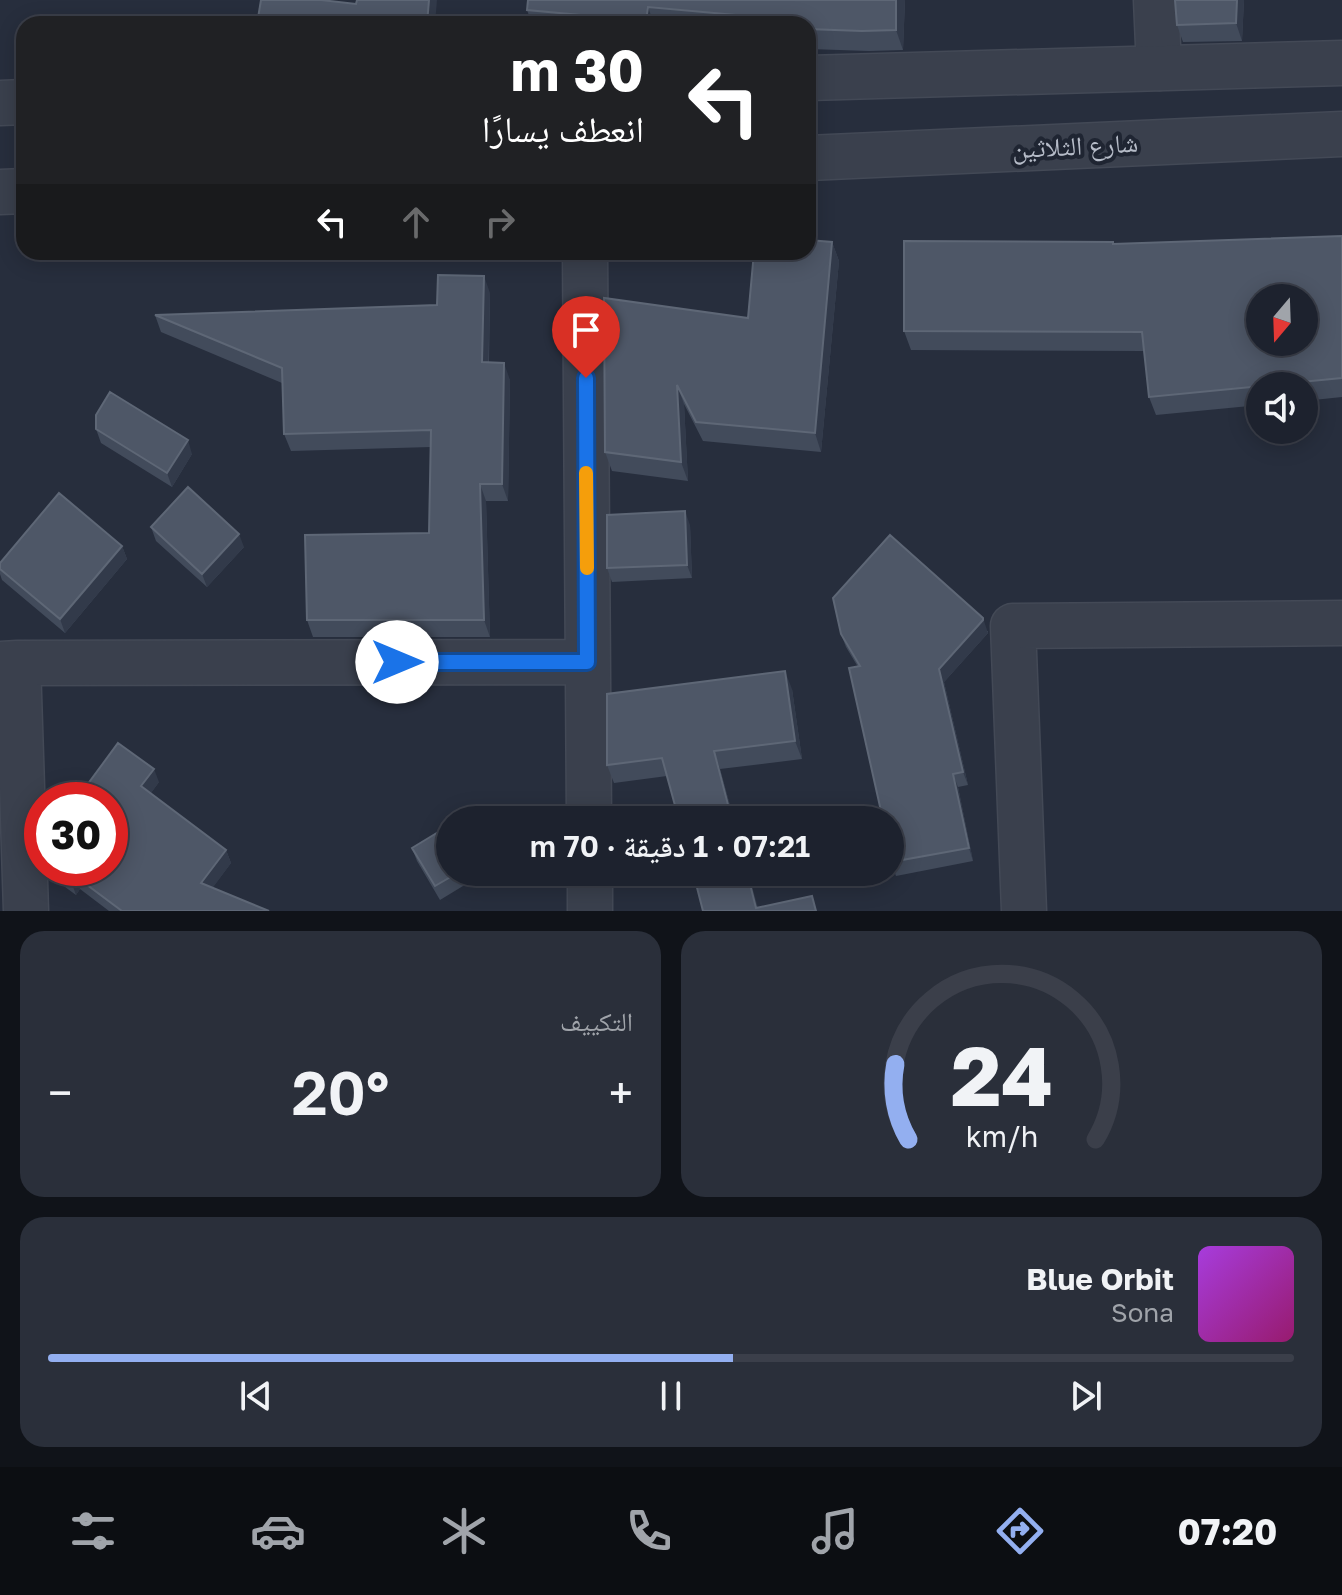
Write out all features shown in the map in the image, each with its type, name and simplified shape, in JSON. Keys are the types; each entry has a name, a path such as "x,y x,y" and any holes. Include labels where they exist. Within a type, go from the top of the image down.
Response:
{"street":[{"path":"1156,0 1159,68"},
{"path":"816,78 1342,63"},
{"name":"شارع الثلاثين","path":"816,158 1342,134"},
{"path":"585,260 589,806"},
{"path":"1024,911 1013,626 1342,623"},
{"path":"26,911 9,664 587,662"},
{"path":"590,886 590,911"}],"building":[{"path":"261,0 321,0 356,4 357,0 429,0 428,16 258,16"},
{"path":"528,0 896,0 896,30 816,29 816,16 747,16 648,7 647,16 592,16 527,10"},
{"path":"1175,0 1237,0 1236,23 1177,25"},
{"path":"1342,236 1342,378 1318,380 1318,372 1246,372 1246,387 1149,397 1142,332 904,331 904,241 1113,242"},
{"path":"816,241 832,242 815,433 696,422 677,385 681,462 605,452 604,298 748,318 753,260 816,260"},
{"path":"438,275 484,276 482,362 504,363 502,484 480,484 484,620 307,620 305,535 429,533 431,430 284,434 282,368 155,315 437,305"},
{"path":"110,392 188,440 167,473 96,429 96,415"},
{"path":"188,487 239,534 202,574 151,527"},
{"path":"59,493 122,546 60,619 0,569 0,563"},
{"path":"685,511 687,565 607,568 607,515"},
{"path":"890,535 983,618 939,669 963,772 953,774 969,848 904,860 904,806 880,806 849,668 860,666 841,634 833,598"},
{"path":"785,671 795,741 714,751 728,806 675,806 662,758 607,765 607,694"},
{"path":"118,743 154,769 141,786 226,850 201,883 269,911 122,911 88,886 128,886 128,782 89,782"},
{"path":"436,833 436,885 435,886 412,848"},
{"path":"697,886 750,886 756,908 812,896 816,911 703,911"}],"slow traffic":[{"path":"586,473 587,568"}],"route":[{"path":"397,662 587,662 586,378"}]}
